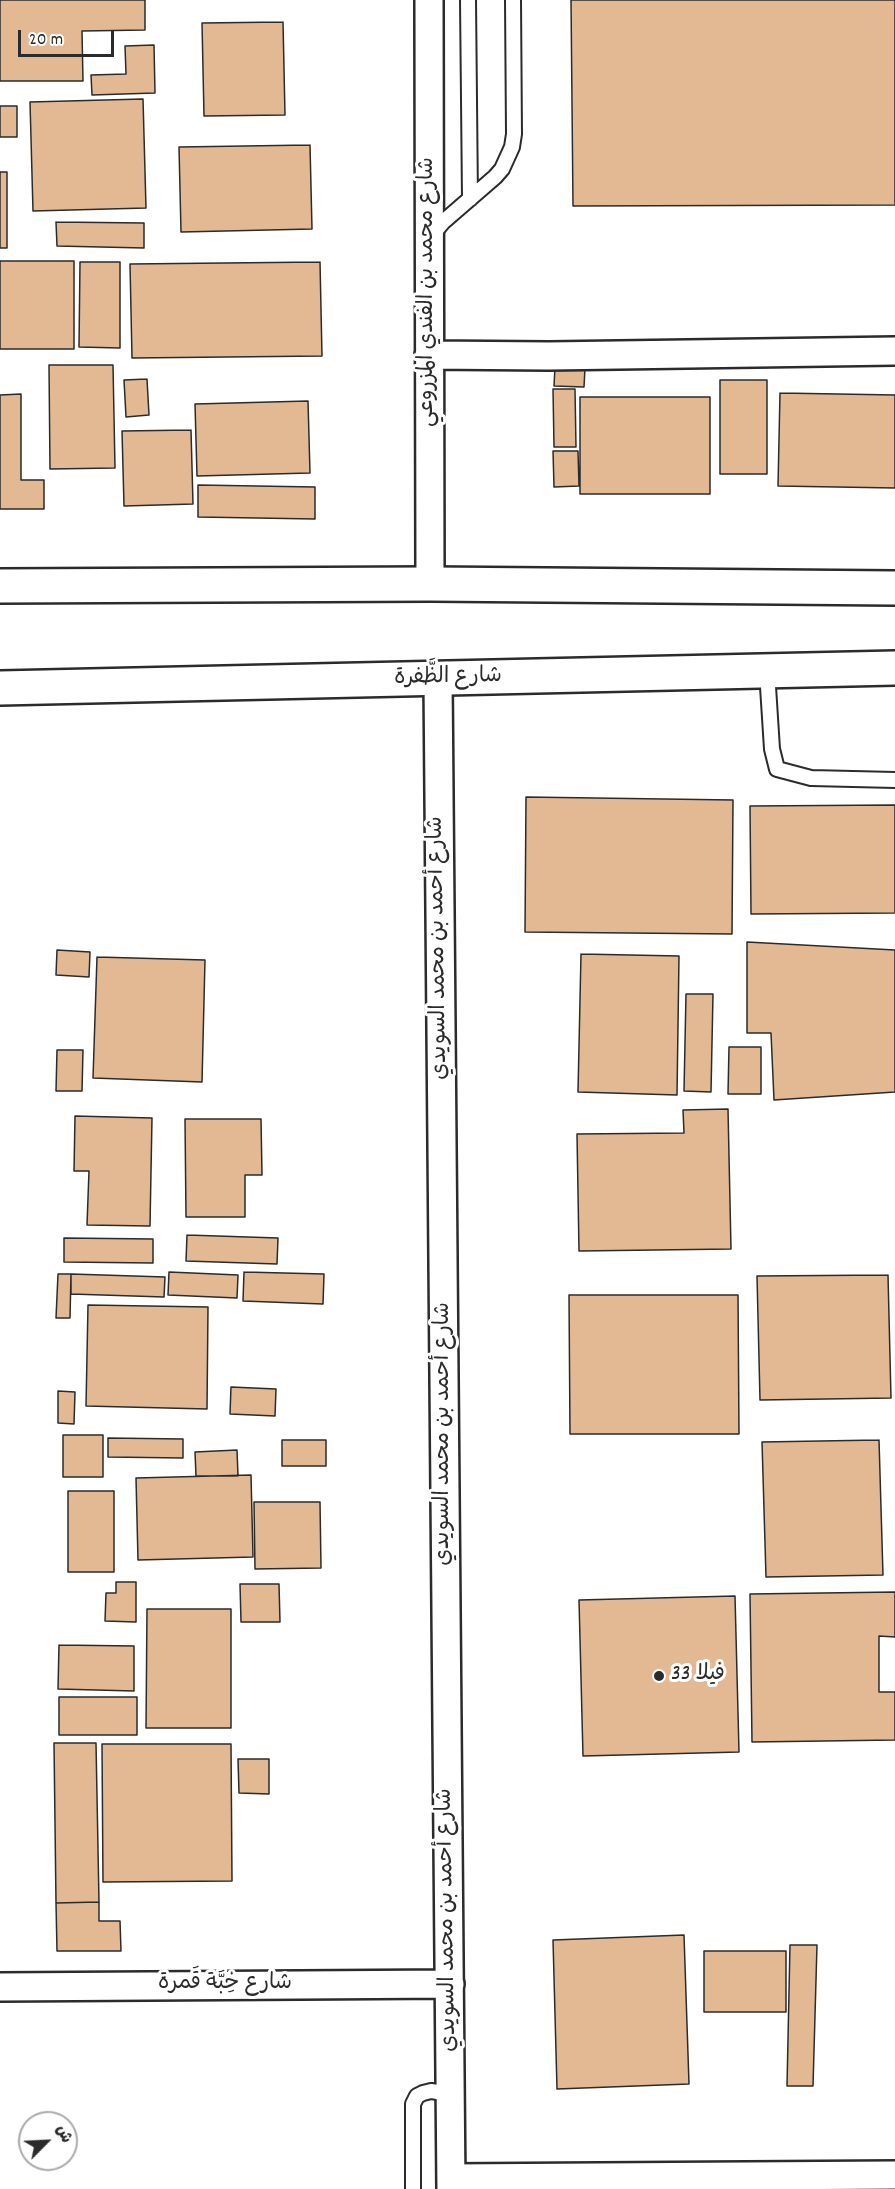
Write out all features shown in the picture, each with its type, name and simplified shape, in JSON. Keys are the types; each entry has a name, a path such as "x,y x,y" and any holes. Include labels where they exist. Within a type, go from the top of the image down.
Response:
{"main road":[{"path":"0,586 430,584 895,588"},
{"name":"شارع الظَّفرة","path":"0,688 895,668"}],"street":[{"name":"شارع محمد بن الفندي المزروعي","path":"429,0 430,584"},
{"path":"429,355 549,356 895,351"},
{"name":"شارع أحمد بن محمد السويدي","path":"438,679 451,2183"},
{"name":"شارع خِبَّة قَمرة","path":"0,1987 450,1984"},
{"path":"451,2183 895,2175"}],"lane":[{"path":"468,0 470,199"},
{"path":"429,239 443,222 502,168 512,147 514,134 513,0"},
{"path":"766,671 772,749 777,769 811,778 895,780"},
{"path":"413,2189 413,2104 417,2096 423,2093 431,2091 451,2094"}],"building":[{"path":"0,0 145,0 145,30 82,31 83,81 0,81"},
{"path":"571,0 895,0 895,205 573,206"},
{"path":"283,22 285,115 204,116 202,23"},
{"path":"154,45 155,93 92,95 91,75 126,74 125,46"},
{"path":"143,99 146,208 33,211 30,102"},
{"path":"0,106 17,106 17,137 0,137"},
{"path":"310,145 312,229 181,232 179,147"},
{"path":"0,172 7,172 7,248 0,248"},
{"path":"56,222 144,223 144,248 57,246"},
{"path":"0,261 74,261 74,349 0,349"},
{"path":"80,262 120,262 120,348 79,347"},
{"path":"320,262 322,356 132,358 130,264"},
{"path":"49,365 113,365 115,468 50,469"},
{"path":"555,367 585,368 584,387 554,386"},
{"path":"147,379 149,415 126,417 124,380"},
{"path":"720,380 767,380 767,474 720,474"},
{"path":"553,389 575,389 576,447 554,447"},
{"path":"780,393 895,395 895,488 778,486"},
{"path":"21,394 21,480 44,480 44,509 0,509 0,395"},
{"path":"580,397 710,397 710,494 580,494"},
{"path":"308,401 310,473 197,476 195,404"},
{"path":"191,430 193,504 124,506 122,431"},
{"path":"553,451 578,451 579,486 554,487"},
{"path":"198,485 315,487 315,519 198,517"},
{"path":"526,797 733,800 732,934 525,932"},
{"path":"895,805 895,913 751,914 750,806"},
{"path":"747,942 895,950 895,1092 774,1100 771,1033 747,1033"},
{"path":"57,950 90,952 89,977 56,975"},
{"path":"581,954 679,956 677,1095 578,1092"},
{"path":"97,957 205,960 202,1082 93,1078"},
{"path":"686,994 713,994 711,1092 684,1091"},
{"path":"729,1047 761,1047 761,1094 728,1094"},
{"path":"57,1050 83,1050 82,1091 56,1091"},
{"path":"728,1109 731,1249 579,1251 577,1134 684,1133 683,1110"},
{"path":"75,1116 152,1118 150,1226 87,1225 89,1171 74,1171"},
{"path":"185,1119 261,1119 262,1175 245,1175 245,1217 186,1217"},
{"path":"187,1235 278,1238 277,1264 186,1261"},
{"path":"64,1238 153,1239 153,1263 64,1262"},
{"path":"169,1272 238,1275 237,1298 168,1295"},
{"path":"244,1272 324,1274 323,1304 243,1301"},
{"path":"58,1274 71,1274 70,1318 56,1318"},
{"path":"71,1274 165,1277 164,1297 71,1294"},
{"path":"888,1275 891,1398 760,1400 757,1276"},
{"path":"569,1295 738,1295 739,1434 570,1434"},
{"path":"88,1305 208,1307 207,1409 86,1406"},
{"path":"231,1387 276,1389 275,1416 230,1414"},
{"path":"58,1391 75,1392 74,1424 58,1423"},
{"path":"63,1435 103,1435 103,1477 63,1477"},
{"path":"108,1438 183,1439 183,1458 108,1457"},
{"path":"282,1440 326,1440 326,1466 282,1466"},
{"path":"879,1440 883,1575 766,1577 762,1442"},
{"path":"237,1450 238,1476 196,1476 195,1452"},
{"path":"251,1475 253,1557 138,1560 136,1478"},
{"path":"68,1491 114,1491 114,1572 68,1572"},
{"path":"254,1502 320,1502 321,1568 255,1569"},
{"path":"116,1582 136,1582 136,1622 105,1621 106,1593 116,1593"},
{"path":"240,1584 279,1584 280,1622 241,1622"},
{"path":"895,1592 895,1637 879,1636 879,1692 895,1692 895,1740 752,1742 750,1594"},
{"name":"فيلا 33","path":"735,1596 739,1752 583,1756 579,1600"},
{"path":"147,1609 231,1609 231,1728 146,1728"},
{"path":"59,1645 134,1646 134,1691 58,1689"},
{"path":"59,1697 137,1697 137,1735 59,1735"},
{"path":"54,1743 96,1743 99,1902 56,1903"},
{"path":"102,1744 231,1744 232,1881 103,1882"},
{"path":"238,1759 269,1759 269,1794 239,1793"},
{"path":"99,1902 99,1921 120,1921 121,1951 57,1951 56,1903"},
{"path":"684,1935 689,2084 557,2089 553,1940"},
{"path":"790,1945 817,1945 813,2086 787,2086"},
{"path":"704,1951 786,1951 786,2012 704,2012"}],"place":[{"name":"فيلا 33","path":"659,1676"}]}
